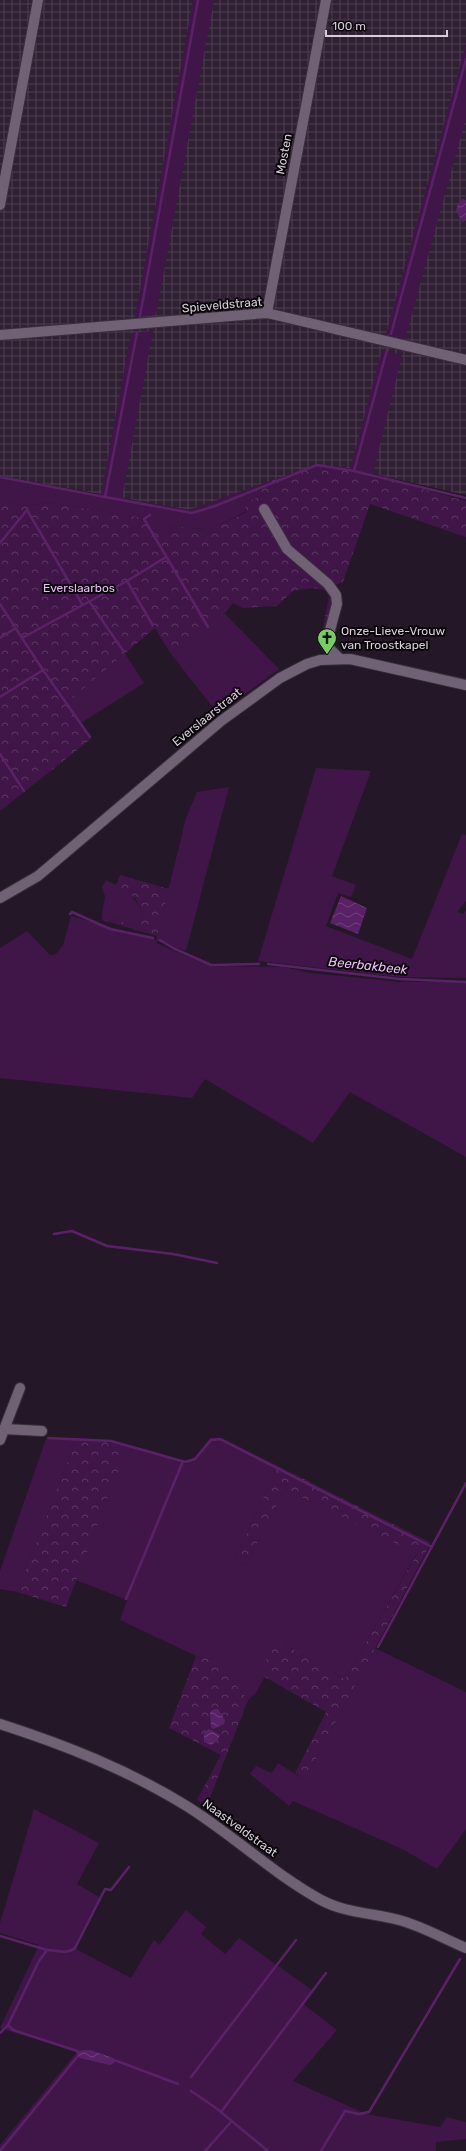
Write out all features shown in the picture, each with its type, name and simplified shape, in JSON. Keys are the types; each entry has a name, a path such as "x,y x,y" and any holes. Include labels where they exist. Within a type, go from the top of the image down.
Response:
{"street":[{"path":"0,205 38,0"},
{"name":"Mosten","path":"267,313 326,0"},
{"name":"Spieveldstraat","path":"0,335 267,313 466,360"},
{"path":"264,509 287,549 328,584 336,595 337,604 326,645 320,660"},
{"path":"326,645 339,658"},
{"name":"Everslaarstraat","path":"0,898 38,876 239,706 280,678 307,664 320,660 339,658 466,685"},
{"path":"0,1440 20,1388"},
{"path":"4,1429 42,1432"},
{"name":"Naastveldstraat","path":"0,1724 94,1757 158,1789 191,1809 294,1883 321,1900 346,1910 400,1920 466,1948"}],"shaded area":[{"path":"0,0 466,0 466,495 343,467 314,466 189,510 0,476"}],"green space":[{"path":"193,0 214,0 156,315 135,317"},
{"path":"466,44 466,118 405,339 386,334"},
{"path":"153,331 122,498 189,510 258,485 263,495 245,503 246,511 212,527 195,529 176,525 166,530 154,531 138,517 52,503 21,506 0,498 0,476 101,495 131,333"},
{"path":"382,350 402,355 373,474 350,469"},
{"name":"Everslaarbos","path":"314,466 342,467 466,501 466,537 370,504 343,582 335,585 341,593 341,602 330,645 320,643 329,597 325,590 312,588 293,591 277,606 243,608 233,603 213,624 171,654 155,628 66,703 91,739 0,811 0,498 21,506 52,503 138,517 154,531 166,530 176,525 195,529 212,527 221,524 246,512 245,503 263,495 258,485"},
{"path":"224,613 279,669 218,714 171,654"},
{"path":"124,652 144,683 81,723 66,703"},
{"path":"316,768 371,771 332,876 356,885 351,897 338,893 326,926 412,959 462,834 466,835 466,901 457,912 463,914 466,910 466,978 400,977 258,961"},
{"path":"229,787 186,951 157,941 156,943 210,966 283,967 310,973 401,982 466,982 466,1157 350,1092 313,1143 205,1079 192,1098 0,1078 0,948 27,931 50,955 56,954 63,945 71,916 156,940 186,818 197,792"},
{"path":"120,875 169,889 157,936 102,920 102,914 130,925 138,924 143,914 136,899 116,885"},
{"path":"106,880 119,886 133,897 143,914 138,924 130,925 102,914 105,896 102,887"},
{"path":"77,1438 17,1592 0,1589 0,1571 46,1439"},
{"path":"77,1438 128,1445 66,1607 17,1592"},
{"path":"210,1438 222,1438 278,1466 235,1559 246,1565 285,1489 417,1553 345,1679 278,1641 259,1673 265,1676 256,1693 248,1700 230,1678 220,1660 196,1656 120,1620 127,1600 76,1580 128,1445 157,1452 185,1464 194,1458"},
{"path":"278,1466 431,1543 305,1780 295,1773 326,1712 258,1673 278,1641 345,1679 417,1554 285,1489 246,1565 235,1559"},
{"path":"375,1648 466,1692 466,1829 437,1869 402,1849 293,1801 289,1806 250,1774 256,1766 272,1773 278,1763 305,1780"},
{"path":"196,1656 220,1660 230,1678 248,1700 207,1805 197,1800 221,1755 169,1728"},
{"path":"34,1809 99,1843 77,1884 101,1898 76,1949 131,1978 154,1940 159,1945 186,1910 206,1927 201,1934 225,1954 239,1938 312,1990 302,2003 337,2030 293,2081 366,2114 440,2127 447,2117 466,2122 466,2139 436,2142 436,2151 0,2151 0,2145 77,2052 0,2028 39,1945 0,1933 0,1923"}],"water":[{"path":"463,199 466,200 466,220 463,222 456,211 458,203"},
{"path":"341,896 367,908 358,934 330,923"},
{"path":"214,1709 218,1709 225,1720 224,1724 213,1729 211,1727 210,1712"},
{"path":"209,1729 220,1735 217,1741 211,1745 204,1742 204,1733"},
{"path":"90,2050 113,2058 117,2061 110,2065 80,2058 77,2055 77,2051"}],"waterway":[{"path":"140,316 198,0"},
{"path":"391,334 466,59"},
{"path":"0,477 105,497 137,333"},
{"path":"105,497 192,513 215,506 317,465 354,471 387,350"},
{"path":"354,471 466,498"},
{"path":"0,543 27,510 82,604"},
{"path":"150,515 144,519 208,627"},
{"path":"0,697 43,670 22,638 127,581 166,557"},
{"path":"127,581 152,624"},
{"path":"89,601 124,652"},
{"path":"0,604 22,638"},
{"path":"0,638 16,628"},
{"path":"43,670 90,737"},
{"path":"0,754 24,791"},
{"name":"Beerbakbeek","path":"70,914 72,912 110,929 153,938"},
{"name":"Beerbakbeek","path":"160,940 173,948 211,965 259,964"},
{"name":"Beerbakbeek","path":"268,964 400,979 466,982"},
{"path":"54,1234 72,1231 107,1246 173,1254 217,1263"},
{"path":"48,1438 111,1441 185,1462 195,1459 211,1440 220,1439 432,1547"},
{"path":"126,1599 183,1461"},
{"path":"378,1647 466,1483"},
{"path":"77,2051 13,2030 8,2025 39,1961 47,1950 65,1952 75,1948 105,1889 111,1890 129,1867"},
{"path":"0,1936 47,1950"},
{"path":"191,2077 296,1940"},
{"path":"321,2151 345,2111 359,2114 369,2112 460,1959"},
{"path":"221,2112 326,1973"},
{"path":"0,2033 8,2025"},
{"path":"0,2151 78,2056"},
{"path":"117,2061 178,2084"},
{"path":"191,2091 216,2108 268,2151"},
{"path":"205,2151 231,2122"}],"place":[{"name":"Onze-Lieve-Vrouw van Troostkapel","path":"327,655"}]}
